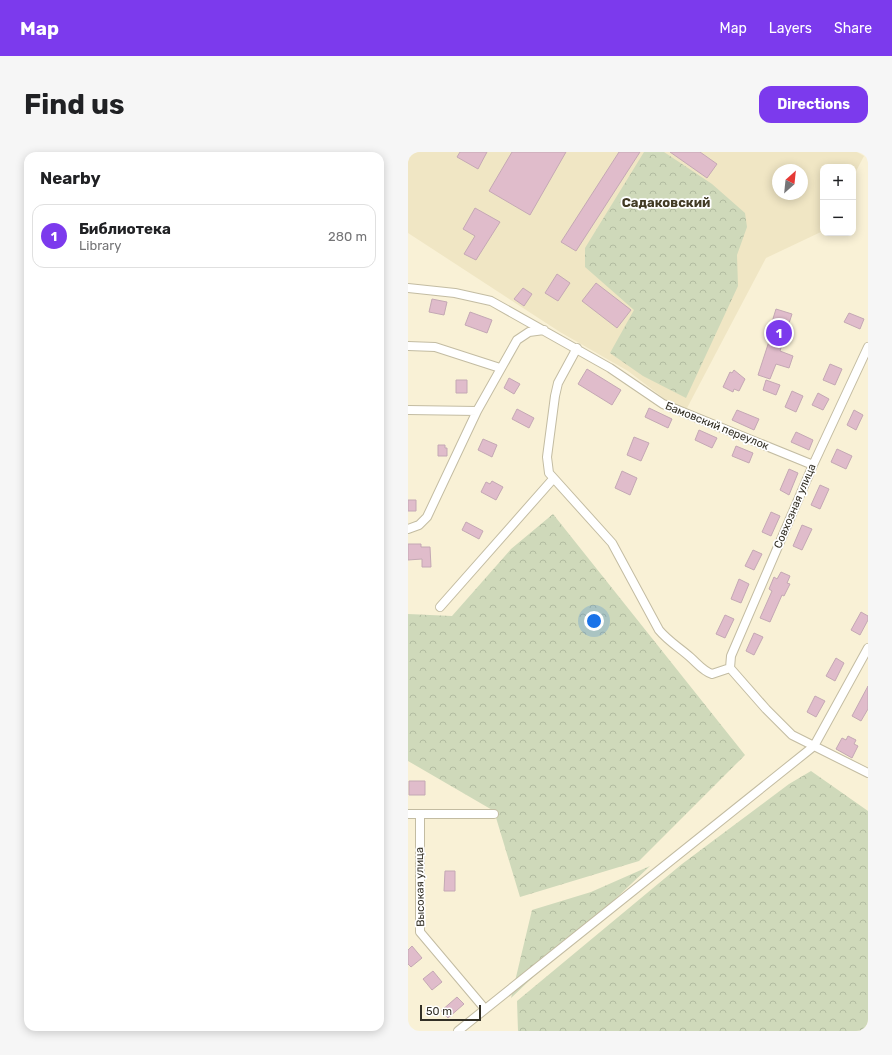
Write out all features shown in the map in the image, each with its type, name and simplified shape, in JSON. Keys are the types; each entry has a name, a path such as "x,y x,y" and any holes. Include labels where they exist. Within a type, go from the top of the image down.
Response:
{"street":[{"name":"Бамовский переулок","path":"408,288 455,294 491,301 576,348 627,379 663,404 812,465"},
{"path":"408,529 419,525 427,517 477,411 517,340 529,332 544,330"},
{"path":"408,346 435,347 500,368"},
{"name":"Совхозная улица","path":"730,668 731,656 812,465 868,347"},
{"path":"576,348 558,383 555,396 547,457 549,473 553,479 612,542 659,630 664,636 690,657 705,672 712,674 730,668 766,709 792,735 868,773"},
{"path":"408,410 477,411"},
{"path":"440,607 553,479"},
{"path":"458,1031 814,746 868,648"},
{"path":"408,814 494,814"},
{"name":"Высокая улица","path":"420,814 420,932 485,1009"}],"shaded area":[{"path":"408,152 857,152 864,156 856,171 856,164 820,164 820,232 766,258 686,410 666,400 628,371 560,332 408,233"}],"green space":[{"path":"644,152 664,152 712,184 745,213 747,227 737,255 738,286 686,398 643,376 610,353 634,310 585,267 585,248"},
{"path":"553,514 745,755 639,861 520,897 494,811 408,761 408,614 452,616 511,549"},
{"path":"811,771 868,811 868,1031 518,1031 517,1001 682,864 789,784"},
{"path":"650,866 511,998 532,910 591,892"}],"building":[{"path":"460,152 487,152 478,169 457,157"},
{"path":"512,152 566,152 530,215 489,191"},
{"path":"619,152 640,152 576,251 561,242"},
{"path":"670,152 700,152 717,164 707,178"},
{"path":"475,208 500,222 476,260 464,254 475,236 463,229"},
{"path":"557,274 570,283 558,301 545,293"},
{"path":"596,283 631,310 617,328 582,301"},
{"path":"523,288 532,294 524,306 514,299"},
{"path":"432,299 447,302 444,315 429,312"},
{"path":"776,309 792,314 780,351 793,356 789,368 776,364 770,379 758,375 775,323 772,322"},
{"path":"470,312 492,320 487,333 465,325"},
{"path":"849,313 864,319 860,329 844,322"},
{"path":"830,364 842,369 835,385 823,380"},
{"path":"587,369 621,390 612,405 578,384"},
{"path":"734,370 745,379 739,391 734,389 733,392 723,387 730,372 732,373"},
{"path":"509,378 520,384 514,394 504,388"},
{"path":"456,380 467,380 467,393 456,393"},
{"path":"766,380 780,385 776,395 763,390"},
{"path":"792,391 803,396 796,412 785,407"},
{"path":"818,393 829,399 823,410 812,405"},
{"path":"649,408 672,419 668,428 645,417"},
{"path":"517,409 534,418 529,428 512,419"},
{"path":"737,410 759,419 754,430 732,420"},
{"path":"854,410 863,415 856,430 847,425"},
{"path":"699,430 717,438 712,448 695,440"},
{"path":"796,432 813,440 809,450 791,442"},
{"path":"634,437 649,443 641,461 627,455"},
{"path":"483,439 497,445 492,457 478,450"},
{"path":"438,445 445,445 445,448 447,448 447,456 438,456"},
{"path":"736,446 753,453 749,463 732,456"},
{"path":"837,449 852,456 846,469 831,462"},
{"path":"789,469 798,473 789,495 780,490"},
{"path":"622,471 637,478 630,495 615,488"},
{"path":"492,481 503,487 496,500 481,492 486,482 490,484"},
{"path":"820,485 829,489 820,509 811,505"},
{"path":"408,500 416,500 416,511 408,511"},
{"path":"771,512 780,516 771,536 762,532"},
{"path":"466,522 483,531 479,539 462,530"},
{"path":"802,525 812,529 802,550 793,546"},
{"path":"408,544 421,544 421,547 430,547 431,567 422,567 422,559 408,560"},
{"path":"753,550 762,554 754,570 745,566"},
{"path":"781,572 790,576 787,583 790,584 784,596 782,595 770,622 760,618 772,591 769,589 774,577 777,579"},
{"path":"739,579 749,584 741,603 731,599"},
{"path":"861,612 868,616 868,620 860,635 851,630"},
{"path":"725,615 734,619 725,638 716,634"},
{"path":"754,633 763,637 754,655 746,651"},
{"path":"836,658 844,663 835,681 826,676"},
{"path":"868,686 868,709 861,721 852,716"},
{"path":"815,696 825,701 816,717 807,712"},
{"path":"848,736 856,740 854,744 858,746 852,758 836,749 842,738 846,740"},
{"path":"409,781 425,781 425,795 409,795"},
{"path":"445,871 455,871 455,891 444,891"},
{"path":"412,946 422,958 411,967 408,964 408,950"},
{"path":"433,971 442,982 432,990 423,979"},
{"path":"457,997 464,1004 448,1018 441,1011"}],"place":[{"name":"Библиотека","path":"779,333"}],"district":[{"name":"Садаковский","path":"666,202"}]}
